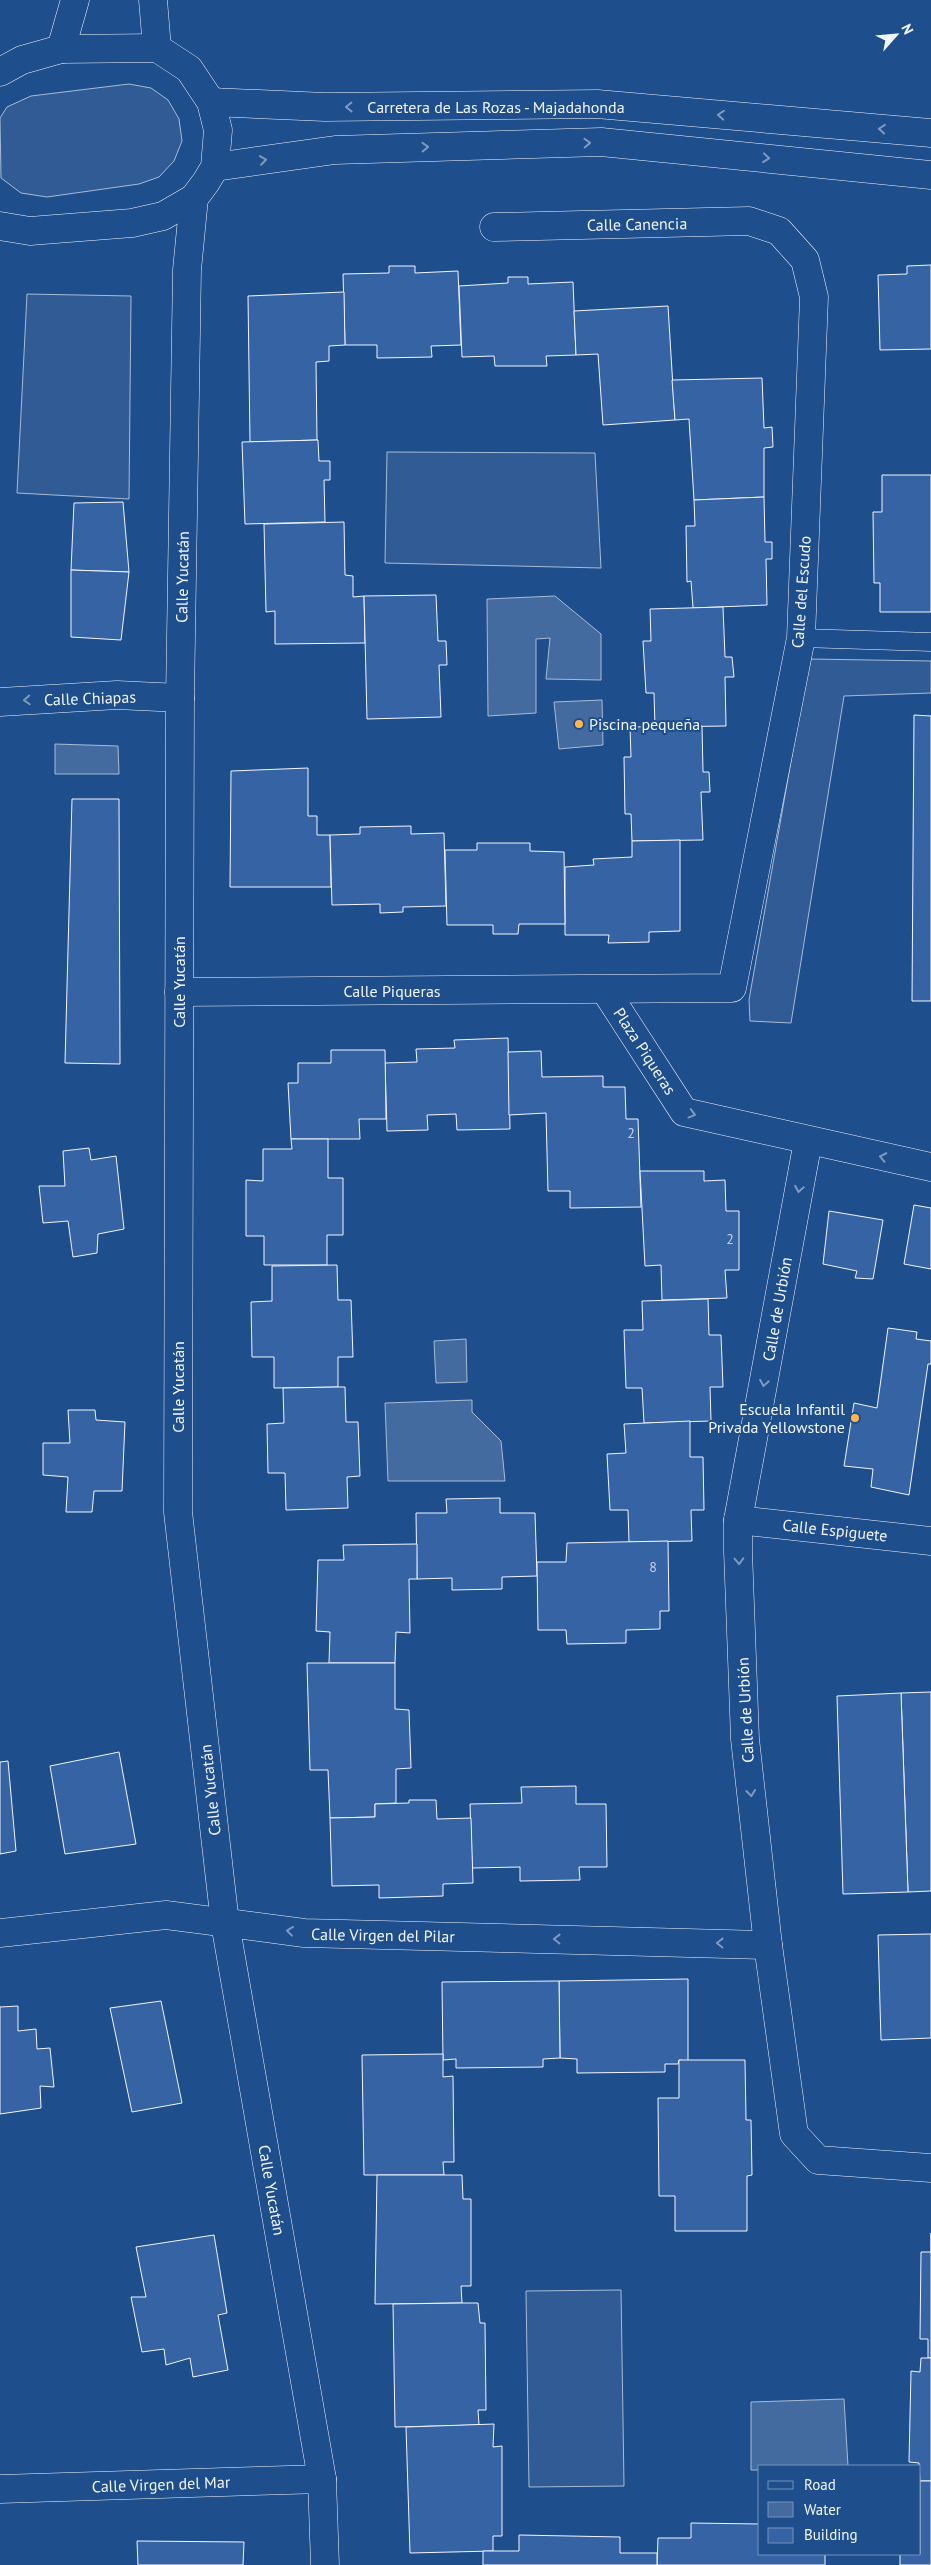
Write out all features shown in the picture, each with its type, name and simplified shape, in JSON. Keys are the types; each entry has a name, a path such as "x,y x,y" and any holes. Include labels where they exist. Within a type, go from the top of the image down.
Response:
{"street":[{"path":"61,49 75,0"},
{"path":"153,0 157,48"},
{"path":"0,72 22,60 61,49 157,48 189,69 210,102 218,130 215,168 194,198 163,216 132,223 30,231 1,225"},
{"name":"Carretera de Las Rozas - Majadahonda","path":"210,102 325,108 597,104 931,133"},
{"path":"215,168 334,150 601,142 931,174"},
{"name":"Calle Yucatán","path":"194,198 187,270 180,698 178,1512 225,1923 322,2479 325,2565"},
{"name":"Calle Canencia","path":"494,226 749,222 779,231"},
{"name":"Calle del Escudo","path":"732,988 801,638 814,297 805,260 779,231"},
{"name":"Calle Chiapas","path":"0,702 117,695 180,698"},
{"name":"Plaza Piqueras","path":"605,990 732,988"},
{"name":"Plaza Piqueras","path":"605,990 684,1112 931,1167"},
{"name":"Calle Piqueras","path":"179,992 605,990"},
{"name":"Calle de Urbión","path":"808,1141 738,1520 744,1739 768,1945 794,2134 818,2160 931,2168"},
{"name":"Calle Espiguete","path":"738,1520 931,1541"},
{"name":"Calle Virgen del Pilar","path":"0,1933 166,1915 304,1933 768,1945"},
{"name":"Calle Virgen del Mar","path":"0,2489 322,2479"}],"lane":[{"path":"801,638 931,642"}],"shaded area":[{"path":"129,84 151,88 168,100 179,119 182,141 174,161 159,177 139,184 47,197 21,193 1,178 0,118 7,107 31,96"},
{"path":"27,294 131,296 129,499 17,493"},
{"path":"387,452 595,453 601,568 385,563"},
{"path":"809,659 931,661 931,693 844,696 791,1023 750,1021 749,1000"},
{"path":"621,2290 624,2486 529,2487 526,2291"}],"water":[{"path":"555,596 601,634 601,680 546,679 550,638 536,639 536,713 488,716 487,599"},
{"name":"Piscina pequeña","path":"602,700 603,745 559,749 554,702"},
{"path":"55,744 118,746 119,774 55,774"},
{"path":"466,1339 467,1382 436,1383 434,1341"},
{"path":"472,1400 472,1412 501,1441 505,1481 388,1481 385,1403"},
{"path":"844,2399 848,2465 758,2465 758,2470 751,2470 751,2402"}],"building":[{"path":"931,265 931,349 880,350 878,275 907,274 907,266"},
{"path":"389,266 415,266 415,273 458,271 461,345 431,346 432,357 377,358 377,345 345,345 343,274 389,273"},
{"path":"508,277 528,277 528,284 573,282 576,355 546,356 547,366 495,366 494,356 462,357 459,286 508,283"},
{"path":"344,292 345,345 329,346 329,361 316,362 317,440 250,442 248,296"},
{"path":"668,306 675,420 603,425 598,354 576,355 574,311"},
{"path":"762,378 764,428 772,427 773,447 764,448 764,497 694,500 689,419 675,420 672,380"},
{"path":"318,440 319,461 330,461 330,480 324,480 325,522 245,524 242,442"},
{"path":"882,475 931,475 931,612 880,612 880,583 874,583 873,512 882,512"},
{"path":"764,497 765,542 772,542 772,559 766,559 767,605 693,608 691,581 687,582 686,526 695,526 694,500"},
{"path":"123,502 129,572 71,570 74,503"},
{"path":"344,522 345,575 353,576 353,597 364,596 365,643 275,644 275,611 266,612 264,524"},
{"path":"71,570 129,572 121,640 71,637"},
{"path":"436,595 438,641 446,641 447,665 439,665 441,717 367,719 364,596"},
{"path":"723,607 725,657 732,657 734,677 725,677 726,726 655,727 654,693 646,693 643,641 651,641 650,609"},
{"path":"914,715 931,716 931,1001 912,1001"},
{"path":"702,726 703,772 709,772 710,792 701,792 703,840 632,841 631,814 625,814 624,757 631,757 630,727"},
{"path":"308,768 308,816 317,816 317,835 330,835 331,887 230,887 231,771"},
{"path":"72,799 119,799 120,1064 65,1063"},
{"path":"411,826 411,834 444,833 446,906 403,907 403,912 380,913 380,904 332,905 330,835 360,834 360,827"},
{"path":"680,840 680,931 649,932 649,942 608,943 609,935 565,935 565,867 594,865 593,859 632,857 632,841"},
{"path":"477,843 530,843 530,851 564,852 565,924 519,924 518,934 493,934 493,925 447,925 445,850 477,850"},
{"path":"508,1038 510,1129 457,1130 456,1114 427,1115 428,1130 387,1131 385,1063 417,1062 416,1049 455,1048 454,1040"},
{"path":"331,1050 385,1050 386,1119 359,1119 360,1139 291,1139 288,1083 298,1083 298,1063 331,1063"},
{"path":"541,1051 542,1077 603,1076 603,1087 625,1087 626,1119 638,1119 641,1207 570,1208 570,1191 548,1191 546,1113 509,1115 508,1052"},
{"path":"291,1139 328,1139 328,1178 343,1178 343,1235 327,1235 327,1265 264,1265 264,1236 246,1236 246,1180 263,1181 263,1149 292,1149"},
{"path":"89,1148 91,1160 116,1156 124,1229 98,1234 97,1253 73,1257 68,1221 43,1223 39,1186 65,1186 63,1151"},
{"path":"640,1171 704,1171 704,1181 725,1180 726,1211 739,1211 739,1270 725,1270 727,1298 662,1300 661,1265 645,1266"},
{"path":"914,1205 931,1208 931,1269 904,1264"},
{"path":"829,1211 883,1220 873,1279 855,1278 857,1271 823,1264"},
{"path":"337,1265 338,1300 351,1300 353,1357 338,1357 338,1387 274,1388 274,1357 252,1357 251,1302 272,1301 272,1266"},
{"path":"708,1299 709,1335 721,1335 723,1387 710,1387 711,1421 644,1423 642,1388 626,1388 624,1330 643,1330 642,1301"},
{"path":"888,1328 917,1332 916,1339 931,1341 931,1364 928,1364 909,1495 871,1487 873,1469 844,1466 854,1403 877,1408"},
{"path":"345,1387 346,1422 358,1422 360,1476 347,1477 348,1508 286,1510 285,1473 268,1473 267,1424 284,1423 283,1388"},
{"path":"68,1410 95,1410 96,1420 125,1422 122,1491 94,1491 92,1512 66,1512 68,1477 43,1475 43,1443 70,1443"},
{"path":"690,1421 690,1457 703,1457 704,1510 691,1510 692,1541 629,1542 628,1510 610,1510 607,1454 626,1453 624,1424"},
{"path":"500,1498 500,1513 535,1513 537,1576 502,1577 502,1589 452,1590 452,1578 417,1579 416,1513 447,1513 446,1499"},
{"path":"668,1541 669,1611 660,1611 660,1629 626,1630 626,1643 567,1644 566,1630 538,1630 537,1562 566,1562 567,1543"},
{"path":"417,1544 417,1579 409,1579 410,1633 396,1632 395,1663 329,1663 330,1632 316,1631 318,1560 344,1560 343,1545"},
{"path":"307,1663 395,1663 395,1709 409,1710 411,1768 396,1769 396,1803 375,1804 375,1817 330,1818 328,1770 310,1770"},
{"path":"931,1692 931,1891 908,1892 901,1693"},
{"path":"901,1693 908,1892 843,1894 837,1696"},
{"path":"119,1752 136,1844 65,1854 50,1766"},
{"path":"8,1761 16,1851 0,1854 0,1762"},
{"path":"576,1786 576,1804 606,1804 607,1867 579,1867 580,1880 520,1881 520,1867 472,1868 470,1804 522,1803 521,1787"},
{"path":"409,1800 436,1800 437,1819 471,1818 473,1883 443,1884 443,1896 379,1898 379,1885 332,1886 330,1818 375,1817 375,1804 409,1803"},
{"path":"931,1934 931,2038 881,2040 878,1935"},
{"path":"688,1979 688,2061 679,2060 678,2064 665,2064 665,2072 577,2073 577,2059 560,2058 559,1981"},
{"path":"559,1981 560,2058 543,2059 543,2067 456,2068 456,2059 443,2060 442,1982"},
{"path":"161,2001 182,2103 132,2112 110,2008"},
{"path":"18,2006 18,2031 36,2029 37,2049 50,2048 54,2087 40,2086 41,2108 0,2114 0,2007"},
{"path":"443,2054 443,2077 453,2076 454,2162 443,2162 444,2175 364,2175 362,2055"},
{"path":"679,2060 745,2060 746,2120 751,2120 752,2175 747,2176 747,2231 675,2231 675,2196 659,2196 658,2098 679,2098"},
{"path":"377,2175 462,2175 463,2199 471,2199 471,2286 461,2286 462,2303 375,2304"},
{"path":"214,2235 227,2313 218,2315 228,2370 193,2377 190,2358 166,2365 164,2349 142,2352 131,2297 146,2297 136,2247"},
{"path":"921,2252 931,2252 931,2358 928,2358 928,2339 920,2339"},
{"path":"478,2303 480,2323 485,2323 486,2410 478,2410 479,2425 395,2427 393,2304"},
{"path":"921,2358 931,2358 931,2481 921,2481 921,2465 909,2462 911,2371 920,2372"},
{"path":"494,2424 493,2447 502,2446 502,2536 493,2536 493,2551 410,2553 406,2427"},
{"path":"921,2481 931,2481 931,2565 900,2565 900,2555 921,2555"},
{"path":"691,2523 758,2524 758,2555 825,2555 825,2565 657,2565 658,2538 691,2538"},
{"path":"519,2535 620,2537 620,2553 657,2553 657,2565 483,2565 483,2551 519,2551"},
{"path":"137,2541 244,2542 243,2565 138,2565"}],"place":[{"name":"Piscina pequeña","path":"579,724"},
{"name":"Escuela Infantil Privada Yellowstone","path":"855,1418"}]}
